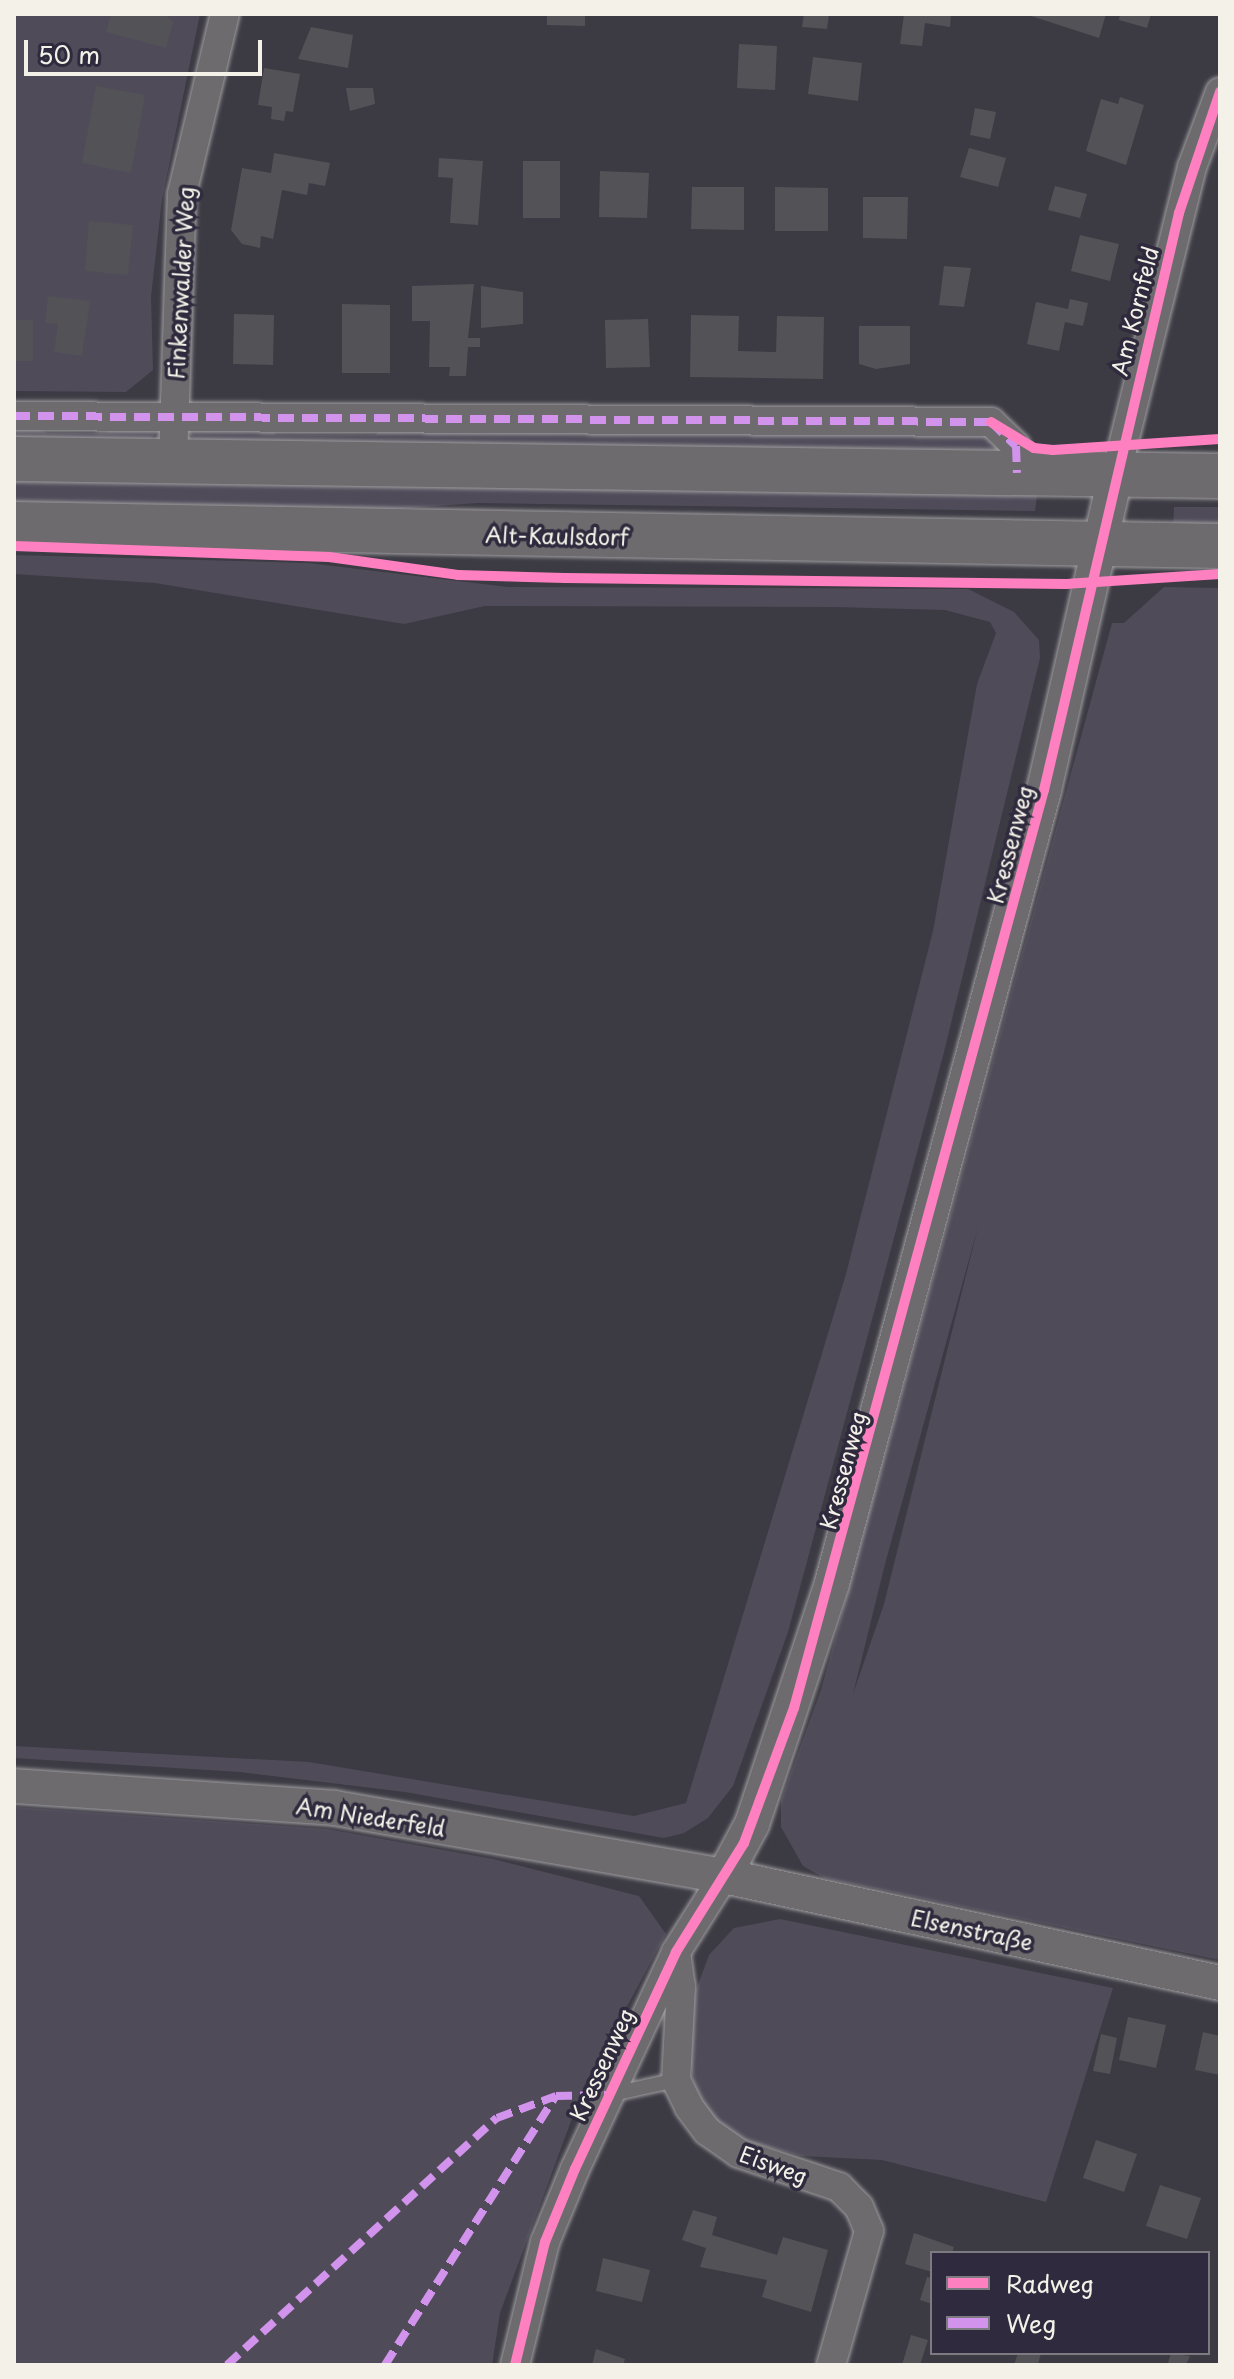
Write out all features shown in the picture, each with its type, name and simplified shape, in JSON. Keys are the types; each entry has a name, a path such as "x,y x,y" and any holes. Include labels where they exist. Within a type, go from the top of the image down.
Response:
{"main road":[{"path":"14,459 1220,476"},
{"name":"Alt-Kaulsdorf","path":"14,524 1220,546"}],"street":[{"name":"Finkenwalder Weg","path":"173,461 182,194 225,14"},
{"name":"Am Kornfeld","path":"1100,545 1189,178 1220,92"},
{"path":"14,416 991,422 1016,446 1017,473"},
{"name":"Kressenweg","path":"515,2365 545,2242 608,2095 676,1952 724,1876 757,1810 832,1583 1044,790 1100,545"},
{"name":"Am Niederfeld","path":"14,1786 334,1808 724,1876"},
{"name":"Elsenstraße","path":"724,1876 1220,1983"},
{"path":"676,1952 681,1986 676,2080"},
{"name":"Eisweg","path":"676,2080 707,2131 738,2153 839,2187 859,2207 869,2231 831,2365"}],"lane":[{"path":"608,2095 676,2080"}],"shaded area":[{"path":"14,14 200,14 162,199 151,297 153,370 126,392 14,391"},
{"path":"14,421 48,433 107,433 113,424 155,426 156,433 148,441 14,441"},
{"path":"271,425 276,435 376,435 381,428 983,433 1003,444 996,454 196,441 188,433 190,427"},
{"path":"14,477 1038,489 1035,511 478,503 336,513 14,503"},
{"path":"1174,507 1220,507 1220,528 1173,528"},
{"path":"14,555 308,563 508,587 968,589 1014,612 1039,640 1040,658 944,1052 788,1632 733,1786 708,1818 684,1833 664,1838 405,1792 240,1772 14,1758 14,1746 309,1762 634,1816 686,1803 846,1274 933,931 977,684 996,633 990,622 945,610 834,607 485,606 404,624 155,583 14,574"},
{"path":"1164,587 1220,588 1220,1960 824,1878 803,1866 781,1827 781,1800 821,1690 1112,623 1124,623","holes":["978,1227 884,1604 853,1694 885,1564"]},
{"path":"14,1807 327,1829 493,1859 639,1896 666,1934 584,2086 500,2313 492,2365 14,2365"},
{"path":"780,1919 1113,1988 1046,2202 882,2160 802,2156 744,2140 712,2118 694,2086 689,2052 693,1998 709,1955 734,1928"}],"building":[{"path":"111,14 165,14 173,22 166,48 106,32"},
{"path":"547,14 585,14 585,26 547,25"},
{"path":"804,14 829,14 827,29 802,27"},
{"path":"904,14 951,14 950,27 925,23 922,46 900,44"},
{"path":"1025,14 1106,14 1099,38"},
{"path":"1120,14 1151,14 1147,28 1119,20"},
{"path":"311,27 353,35 348,68 298,59"},
{"path":"739,44 777,46 775,90 737,88"},
{"path":"813,57 862,63 858,101 808,94"},
{"path":"264,68 300,74 293,112 286,111 284,121 271,119 272,107 258,105"},
{"path":"96,86 145,95 131,173 82,163"},
{"path":"346,88 373,88 375,104 350,111"},
{"path":"1120,97 1144,105 1126,165 1086,151 1101,99 1118,104"},
{"path":"975,108 996,112 990,139 970,135"},
{"path":"969,148 1006,158 998,187 960,177"},
{"path":"274,153 330,163 325,186 309,183 307,195 282,190 273,239 261,236 260,248 242,244 231,230 242,168 271,173"},
{"path":"439,158 483,161 478,225 450,223 453,178 438,177"},
{"path":"523,161 560,161 560,218 523,218"},
{"path":"600,171 649,173 647,218 599,217"},
{"path":"1055,186 1087,194 1080,218 1048,210"},
{"path":"692,187 744,187 744,230 691,229"},
{"path":"775,187 828,188 828,231 775,231"},
{"path":"863,197 908,197 907,239 863,238"},
{"path":"89,221 133,225 128,275 85,271"},
{"path":"1080,235 1119,244 1110,281 1071,271"},
{"path":"944,266 971,268 964,307 939,305"},
{"path":"474,284 468,338 480,338 480,347 468,347 466,376 449,376 450,367 429,367 430,321 412,321 412,286"},
{"path":"481,286 523,292 523,324 481,328"},
{"path":"48,296 90,301 82,356 54,352 58,324 45,323"},
{"path":"1070,299 1088,303 1083,326 1065,322 1059,351 1027,344 1036,302 1068,309"},
{"path":"342,304 390,305 390,373 342,373"},
{"path":"234,314 274,315 273,365 233,364"},
{"path":"691,315 739,316 738,351 776,352 777,316 824,317 823,379 690,377"},
{"path":"648,319 650,367 606,368 605,320"},
{"path":"14,320 33,320 33,361 14,361"},
{"path":"859,326 910,326 910,364 876,369 859,364"},
{"path":"1128,2017 1166,2025 1156,2068 1119,2060"},
{"path":"1203,2032 1220,2036 1220,2075 1195,2070"},
{"path":"1101,2034 1117,2038 1110,2074 1093,2071"},
{"path":"1096,2140 1137,2154 1124,2192 1083,2178"},
{"path":"1160,2185 1201,2198 1187,2239 1146,2226"},
{"path":"693,2210 717,2217 712,2235 777,2255 783,2237 828,2250 811,2312 762,2297 767,2280 700,2267 706,2248 682,2240"},
{"path":"914,2233 954,2247 953,2251 930,2251 930,2271 905,2264"},
{"path":"603,2258 650,2270 642,2302 596,2291"},
{"path":"927,2277 930,2278 930,2303 920,2300"},
{"path":"911,2335 928,2340 920,2365 902,2365"},
{"path":"596,2349 625,2359 623,2365 592,2365"},
{"path":"1017,2355 1040,2355 1038,2365 1014,2365"},
{"path":"1170,2355 1190,2356 1186,2365 1168,2363"}],"marked path":[{"path":"14,416 991,422 1016,446 1017,473"},
{"path":"227,2365 497,2118 556,2096 608,2095"},
{"path":"385,2365 556,2096"}],"cycle path":[{"path":"515,2365 545,2242 575,2169 676,1952 744,1843 794,1708 1044,790 1179,213 1220,92"},
{"path":"991,422 1034,448 1053,450 1220,439"},
{"path":"14,546 329,557 458,575 565,578 1066,584 1220,574"}]}
